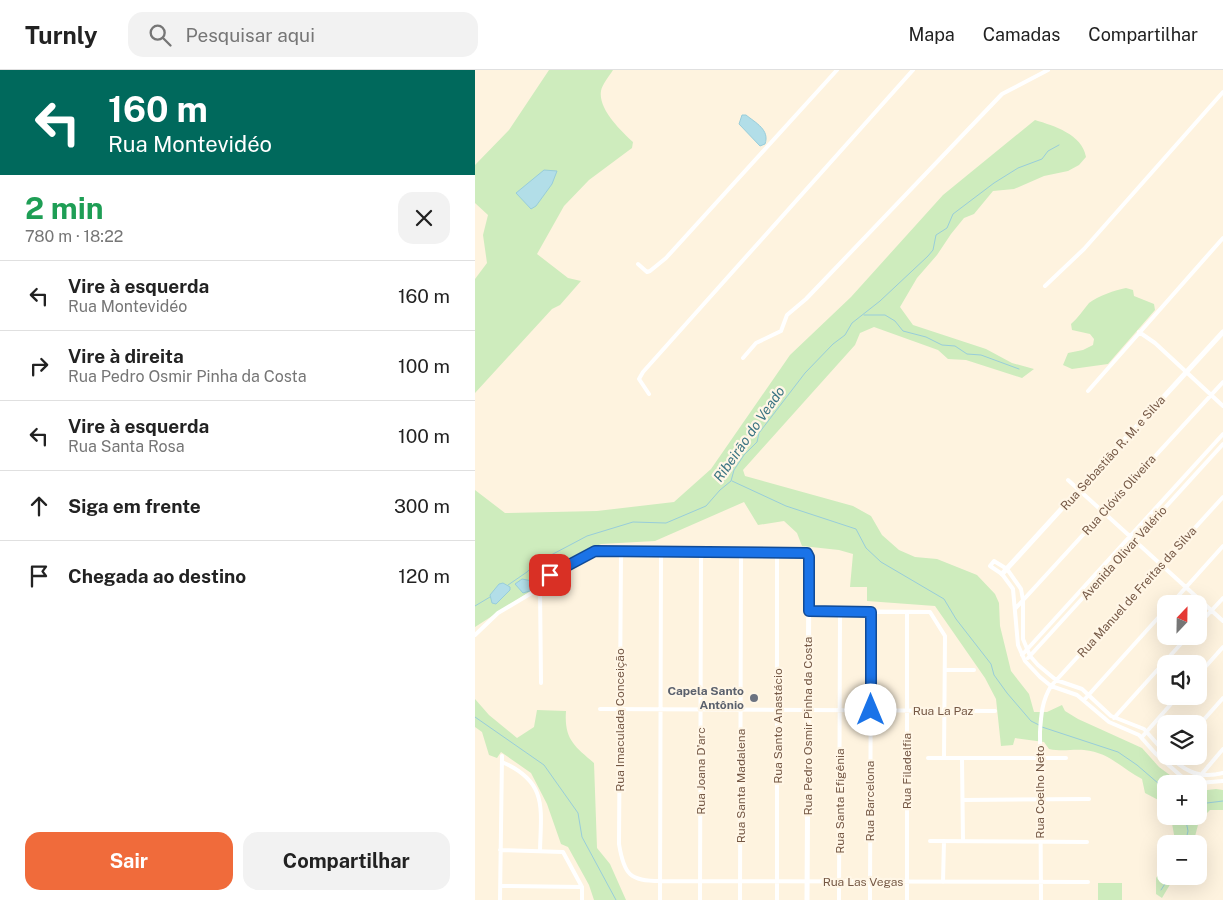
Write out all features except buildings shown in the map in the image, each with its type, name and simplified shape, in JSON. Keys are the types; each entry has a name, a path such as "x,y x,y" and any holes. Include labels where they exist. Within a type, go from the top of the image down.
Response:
{"street":[{"path":"637,264 647,272 666,258 837,70"},
{"path":"649,394 639,380 643,372 913,70"},
{"path":"743,358 756,343 781,331 787,315 806,299 1002,94 1048,70"},
{"path":"1045,286 1084,248 1223,92"},
{"path":"1088,390 1223,238"},
{"path":"1139,332 1155,343 1223,406"},
{"name":"Rua Sebastião R. M. e Silva","path":"1005,571 1223,332"},
{"name":"Rua Clóvis Oliveira","path":"1015,609 1223,382"},
{"path":"1022,655 1223,434"},
{"name":"Avenida Olivar Valério","path":"1025,662 1223,444"},
{"path":"1068,480 1223,621"},
{"name":"Rua Manuel de Freitas da Silva","path":"1051,686 1223,497"},
{"path":"1179,595 1223,546"},
{"path":"541,683 540,588 545,578 588,554 595,551 807,553"},
{"name":"Rua Imaculada Conceição","path":"621,552 619,844 629,873 638,881"},
{"path":"660,900 661,552"},
{"name":"Rua Joana D'arc","path":"700,900 701,552"},
{"name":"Rua Santa Madalena","path":"740,900 741,552"},
{"name":"Rua Santo Anastácio","path":"777,552 777,900"},
{"name":"Rua Pedro Osmir Pinha da Costa","path":"807,553 809,557 807,900"},
{"path":"990,566 993,561 1021,589 1023,600 1023,639 1030,656 1038,666 1057,680 1078,687 1114,717 1147,731 1157,742"},
{"path":"1005,571 1013,589 1016,634 1025,662 1051,686 1075,694 1109,722 1142,737 1157,754"},
{"path":"475,635 498,613 540,588"},
{"path":"1207,615 1223,598"},
{"path":"809,611 930,612 945,636 944,758"},
{"name":"Rua Santa Efigênia","path":"839,900 840,612"},
{"name":"Rua Barcelona","path":"870,900 871,612"},
{"name":"Rua Filadelfia","path":"907,613 907,900"},
{"path":"1084,700 1157,619"},
{"path":"1109,722 1180,645"},
{"path":"1207,665 1223,647"},
{"path":"945,670 974,670"},
{"name":"Rua Coelho Neto","path":"1041,900 1041,720 1042,704 1051,686"},
{"path":"1207,716 1223,698"},
{"path":"1142,737 1171,705"},
{"name":"Rua La Paz","path":"600,709 995,711"},
{"path":"1200,775 1223,749"},
{"path":"500,900 502,756"},
{"path":"928,758 1066,758"},
{"path":"963,759 963,841"},
{"path":"502,762 528,776 539,797 541,808 540,851"},
{"path":"1167,765 1180,775"},
{"path":"1179,765 1197,775"},
{"path":"1207,775 1223,773"},
{"path":"1207,784 1223,781"},
{"path":"963,800 1089,800"},
{"path":"931,841 1087,842"},
{"path":"943,882 944,841"},
{"path":"501,850 563,852 582,887 582,900"},
{"name":"Rua Las Vegas","path":"638,881 1088,882"},
{"path":"500,886 582,887"}],"green space":[{"path":"549,70 613,70 603,86 601,98 611,119 633,142 632,148 589,180 564,206 537,254 568,278 581,281 560,305 552,309 475,393 475,279 487,263 483,235 488,215 475,203 475,165 509,130"},
{"path":"1035,120 1066,132 1079,142 1083,149 1086,157 1079,165 1068,171 1044,176 1014,189 993,191 974,214 964,218 951,234 937,255 917,278 900,307 913,325 986,349 1012,363 1034,369 1022,378 966,360 948,359 938,350 874,327 860,333 855,345 743,470 745,476 853,506 871,516 882,535 899,550 915,557 937,559 977,575 995,594 999,603 1000,626 1011,671 1029,694 1034,712 1047,712 1062,705 1065,711 1078,719 1142,748 1159,767 1170,775 1157,775 1157,799 1145,793 1142,779 1108,757 1093,751 1049,749 1044,742 1015,738 1013,745 1001,746 996,699 985,678 935,606 867,601 867,587 850,587 853,554 839,550 802,546 797,533 784,521 758,525 744,502 655,541 601,544 539,575 537,587 475,627 475,490 505,513 597,511 674,502 711,469 790,355 851,297 943,195"},
{"path":"1126,288 1133,290 1134,296 1154,304 1155,310 1108,364 1072,369 1063,365 1068,353 1083,350 1093,345 1094,339 1090,334 1072,330 1071,324 1093,300"},
{"path":"475,699 489,715 517,738 534,727 537,710 566,711 567,729 572,741 594,763 597,848 610,864 626,900 594,900 589,885 568,847 561,844 547,804 531,773 501,752 497,758 489,755 482,732 475,727"},
{"path":"1207,790 1223,790 1223,810 1210,810 1207,813"},
{"path":"1172,825 1198,825 1195,835 1174,835"},
{"path":"1157,876 1157,885 1170,885 1162,898 1156,894"},
{"path":"1098,883 1122,883 1122,900 1098,900"}],"water":[{"path":"742,115 746,115 764,131 766,135 765,144 760,146 739,124"},
{"path":"544,170 557,171 552,184 536,206 531,209 516,193"},
{"path":"522,579 532,581 533,590 523,593 515,584"},
{"path":"503,583 510,587 510,590 496,604 492,603 490,595 499,584"}],"waterway":[{"name":"Ribeirão do Veado","path":"508,585 527,572 536,563 587,536 633,522 666,523 706,506 731,481 734,470 744,455 757,442 759,433 805,373 833,344 845,335 852,323 880,301 928,256 933,250 936,235 947,228 953,214 994,183 1018,168 1042,159 1048,151 1059,145"},
{"path":"864,315 885,315 895,321 903,331 926,337 942,345 955,346 967,354 981,355 1019,369"},
{"path":"732,481 786,506 856,529 866,548 881,562 944,599 956,619 991,664 994,675 1007,693 1031,721 1039,725"},
{"name":"Ribeirão do Veado","path":"475,606 490,597"},
{"path":"475,717 544,765 578,813 582,837 616,900"},
{"path":"1042,727 1118,752 1157,782"},
{"path":"1207,803 1223,801"},
{"path":"1187,825 1187,835"},
{"path":"1161,890 1164,885"}],"place":[{"name":"Capela Santo Antônio","path":"754,698"}],"route":[{"path":"550,575 595,551 807,553 809,557 809,611 871,612 871,710"}]}
